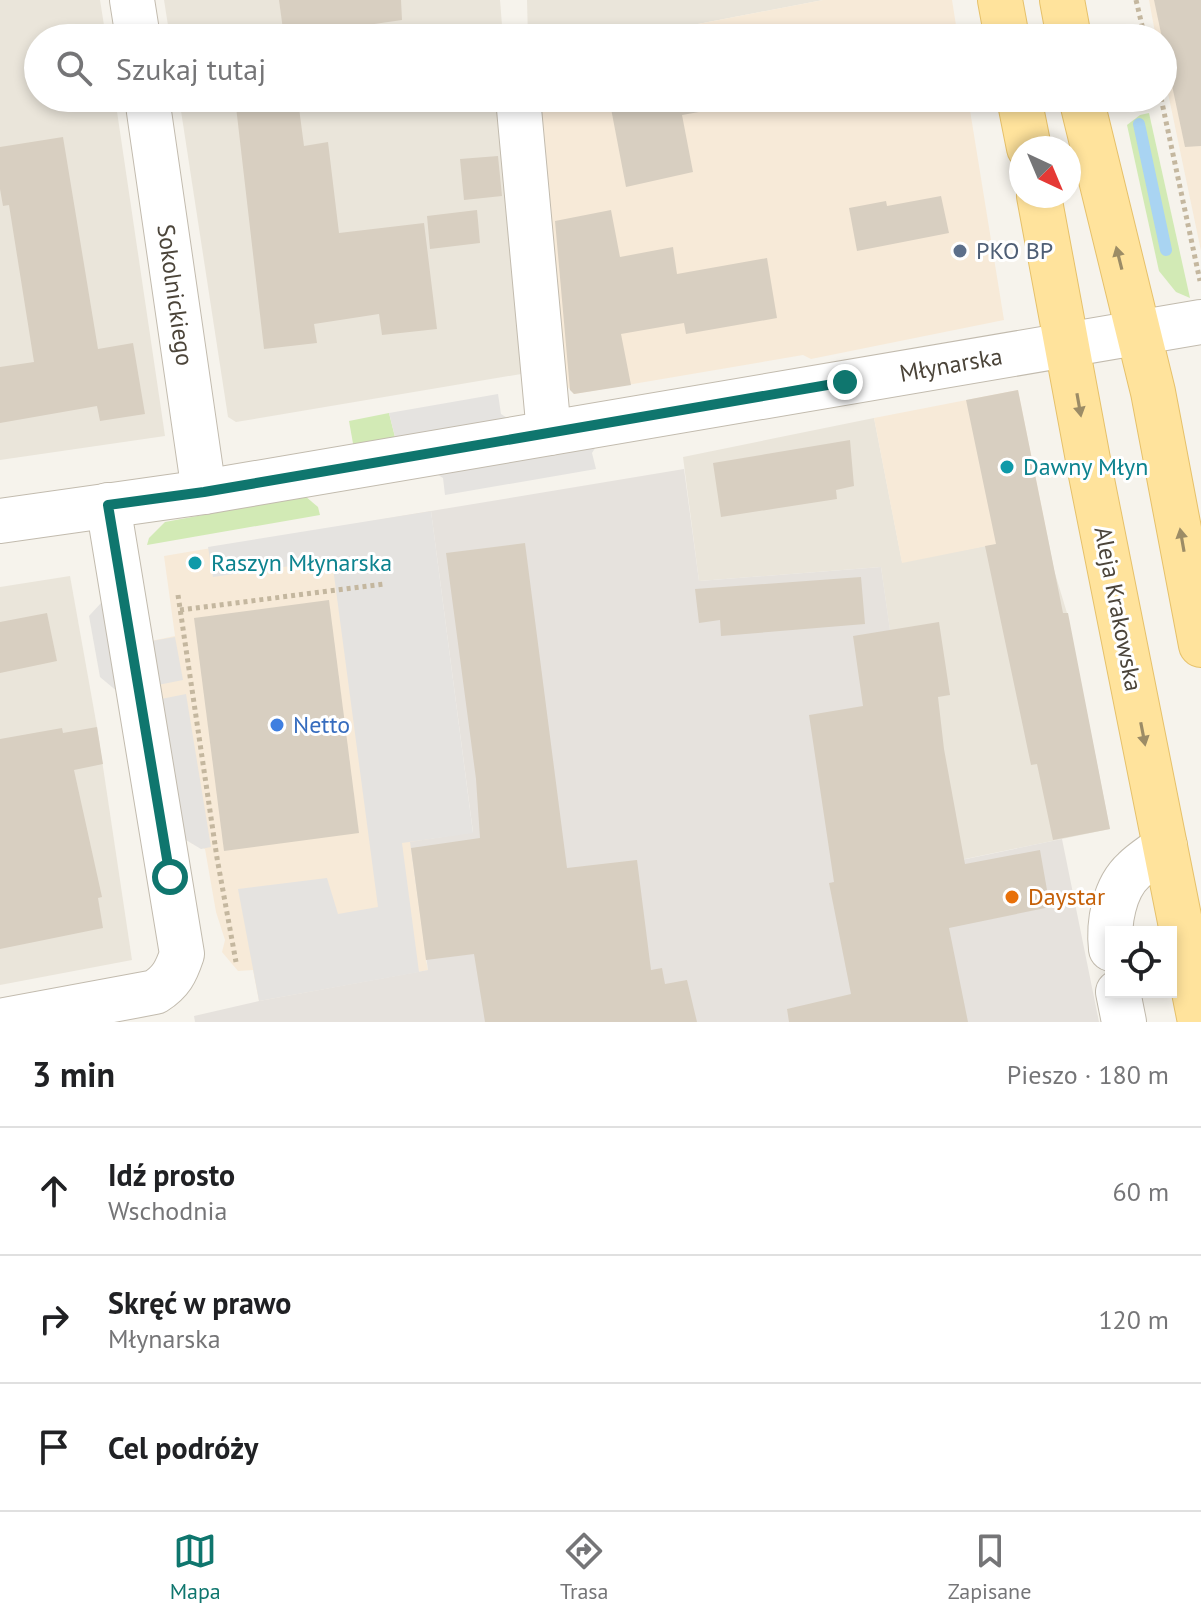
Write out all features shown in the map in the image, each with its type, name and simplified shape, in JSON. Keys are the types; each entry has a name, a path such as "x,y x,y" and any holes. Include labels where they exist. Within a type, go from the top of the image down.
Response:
{"main road":[{"path":"1000,0 1004,24"},
{"path":"1062,0 1066,24"},
{"path":"1022,112 1027,136"},
{"path":"1084,112 1165,451 1201,645"},
{"name":"Aleja Krakowska","path":"1041,208 1089,465 1200,1022"}],"street":[{"path":"132,0 136,24"},
{"name":"Sokolnickiego","path":"149,112 204,492"},
{"path":"519,112 549,433"},
{"name":"Młynarska","path":"0,521 204,492 1201,322"},
{"path":"0,1021 155,992 176,973 182,954 108,505"},
{"path":"1112,926 1116,896 1131,872 1165,846"},
{"path":"1119,998 1124,1022"}],"path":[{"path":"1136,0 1142,24"},
{"path":"1164,112 1201,286"},
{"path":"180,610 384,584"},
{"path":"178,595 217,858 236,962"}],"shaded area":[{"path":"0,0 100,0 104,24 24,24 24,112 117,112 165,436 0,460"},
{"path":"164,0 500,0 502,24 168,24"},
{"path":"527,0 823,0 698,24 528,24"},
{"path":"823,0 952,0 956,24 698,24"},
{"path":"1149,0 1201,0 1201,251 1172,112 1177,112 1177,24 1153,24"},
{"path":"181,112 508,112 527,373 236,422 228,417"},
{"path":"535,112 970,112 1004,320 811,359 803,355 574,394 565,384"},
{"path":"1018,390 1047,534 902,563 874,418"},
{"path":"498,394 501,414 512,421 396,441 389,413"},
{"path":"874,418 902,562 1047,534 1067,613 1110,829 907,871 890,631 881,567 699,581 683,457"},
{"path":"597,445 592,453 596,469 445,495 443,478 435,473"},
{"path":"684,469 699,581 881,567 890,630 908,871 1062,839 1099,1022 195,1022 194,1016 259,1001 428,970 410,842 473,832 431,511"},
{"path":"431,511 428,970 259,1001 253,970 238,971 222,952 225,940 216,912 205,849 191,843 146,642 175,636 164,556"},
{"path":"431,511 473,833 402,843 419,972 259,1001 238,889 327,878 338,914 378,907 332,560 213,577 208,547"},
{"path":"70,576 97,727 132,960 0,985 0,587"},
{"path":"102,602 118,692 100,677 89,616"},
{"path":"175,637 183,680 153,686 146,642"},
{"path":"186,694 211,847 201,849 181,837 156,700"}],"green space":[{"path":"1149,113 1190,298 1176,292 1159,271 1127,125 1140,115"},
{"path":"389,413 396,441 354,449 349,421"},
{"path":"305,496 318,507 320,515 147,545 149,538 165,522"}],"building":[{"path":"279,0 401,0 402,20 374,24 282,24"},
{"path":"1154,0 1201,0 1201,146 1185,147 1177,109 1177,24 1159,24"},
{"path":"237,112 300,112 304,146 328,142 339,233 424,223 437,329 382,335 379,314 314,324 317,343 264,349"},
{"path":"612,112 699,112 682,115 693,172 626,187"},
{"path":"63,137 98,349 133,343 145,414 100,421 97,406 0,423 0,367 34,362 9,205 3,206 0,189 0,147"},
{"path":"498,156 502,196 464,200 460,159"},
{"path":"941,196 949,233 857,251 849,208 886,201 887,206"},
{"path":"477,210 480,243 430,249 427,216"},
{"path":"611,210 620,257 673,247 677,274 767,258 777,318 686,334 684,323 621,334 631,385 574,394 570,390 555,221"},
{"path":"1018,390 1063,613 1068,613 1110,829 1053,840 1037,764 1031,765 985,546 996,544 966,400"},
{"path":"850,440 854,486 836,490 837,499 721,517 713,463"},
{"path":"525,543 567,868 637,860 651,970 662,968 665,984 687,980 697,1022 485,1022 474,954 426,960 411,848 480,838 476,779 446,553"},
{"path":"861,577 865,624 721,636 720,620 699,623 695,589"},
{"name":"Netto","path":"329,600 359,833 224,851 194,618"},
{"path":"47,613 57,661 0,673 0,622"},
{"path":"939,622 950,695 938,697 965,864 1040,850 1050,907 949,928 968,1022 789,1022 787,1009 851,994 829,883 834,882 809,715 863,706 853,636"},
{"path":"97,727 103,764 74,770 102,897 98,898 103,928 0,949 0,739 62,728 63,733"}],"waterway":[{"path":"1139,124 1166,250"}],"place":[{"name":"PKO BP","path":"960,251"},
{"name":"Dawny Młyn","path":"1007,467"},
{"name":"Raszyn Młynarska","path":"195,563"},
{"name":"Netto","path":"277,725"},
{"name":"Daystar","path":"1012,897"}],"route":[{"path":"170,877 108,505 204,492 845,382"}]}
